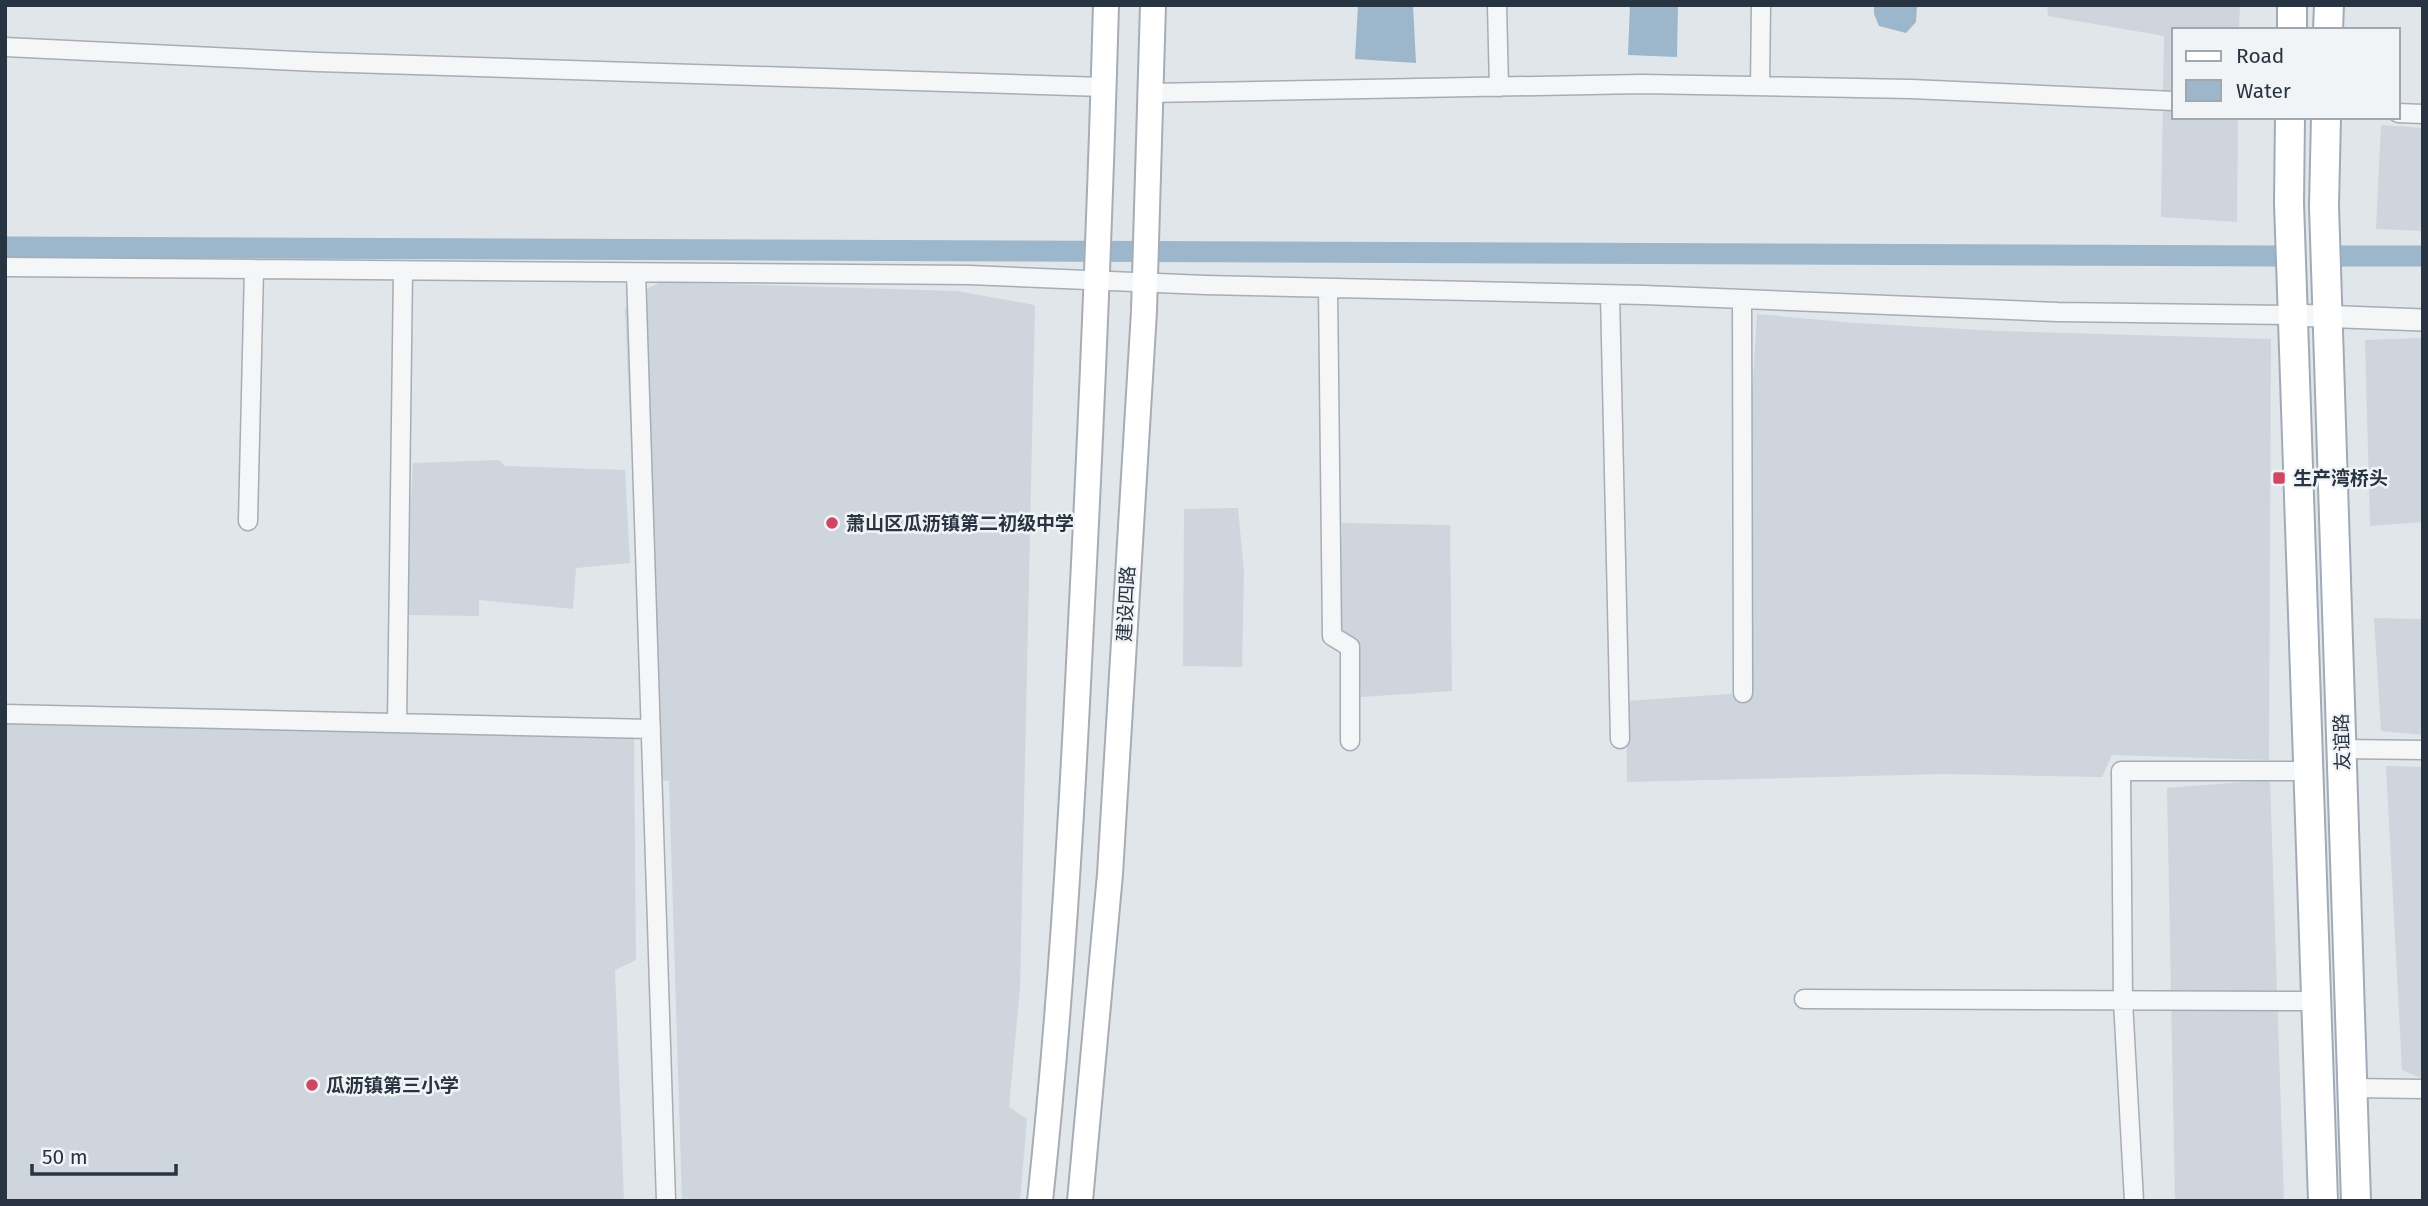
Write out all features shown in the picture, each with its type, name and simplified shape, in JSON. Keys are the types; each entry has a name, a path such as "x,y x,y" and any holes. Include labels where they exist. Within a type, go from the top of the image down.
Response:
{"main road":[{"path":"1040,1201 1069,865 1098,264 1106,5"},
{"name":"建设四路","path":"1080,1201 1110,874 1145,264 1153,5"},
{"path":"2292,5 2292,28"},
{"path":"2328,28 2329,5"},
{"name":"友谊路","path":"2290,119 2292,302 2323,1201"},
{"name":"友谊路","path":"2326,119 2327,284 2356,1201"}],"street":[{"path":"1497,5 1499,87"},
{"path":"1760,86 1761,5"},
{"path":"5,47 318,62 1104,87"},
{"path":"1150,93 1643,85 1760,86 1911,89 2172,102"},
{"path":"2400,113 2423,114"},
{"path":"5,267 969,275 1742,299 2058,312 2292,302 2328,317 2423,320"},
{"path":"247,522 254,269"},
{"path":"397,723 403,271"},
{"path":"636,272 666,1201"},
{"path":"1328,288 1332,636 1350,647 1350,741"},
{"path":"1610,295 1620,739"},
{"path":"1742,299 1743,693"},
{"path":"5,714 651,729"},
{"path":"2342,749 2423,750"},
{"path":"2134,1201 2123,1000 2121,771 2308,771"},
{"path":"1804,999 2316,1001"},
{"path":"2353,1088 2423,1089"}],"shaded area":[{"path":"2047,5 2240,5 2239,28 2172,28 2172,119 2238,119 2237,222 2161,217 2164,36 2048,16"},
{"path":"2381,125 2423,128 2423,231 2376,229"},
{"name":"萧山区瓜沥镇第二初级中学","path":"661,282 957,291 1035,305 1020,988 1009,1107 1027,1119 1020,1201 682,1201 669,781 646,779 625,309 638,293"},
{"path":"1757,314 1998,331 2271,339 2269,760 2112,755 2102,777 1945,774 1627,782 1626,701 1743,693 1743,543"},
{"path":"2423,338 2423,522 2370,526 2365,340"},
{"path":"499,460 505,466 625,470 630,563 576,568 573,609 479,600 479,616 405,615 413,463"},
{"path":"1238,508 1244,571 1242,667 1183,666 1184,509"},
{"path":"1342,523 1450,525 1452,691 1361,697 1357,646 1341,632"},
{"path":"2374,618 2423,619 2423,735 2381,731"},
{"path":"5,721 634,739 636,960 615,970 624,1201 5,1201"},
{"path":"2386,766 2423,767 2423,1079 2402,1070"},
{"path":"2270,780 2284,1201 2175,1201 2167,788"}],"water":[{"path":"1358,5 1413,5 1416,63 1355,59"},
{"path":"1630,5 1678,5 1677,57 1628,55"},
{"path":"1874,5 1917,5 1916,22 1906,33 1879,26"}],"waterway":[{"path":"5,247 2279,256"},
{"path":"2338,256 2423,256"}],"place":[{"name":"生产湾桥头","path":"2279,478"},
{"name":"萧山区瓜沥镇第二初级中学","path":"832,523"},
{"name":"瓜沥镇第三小学","path":"312,1085"}]}
